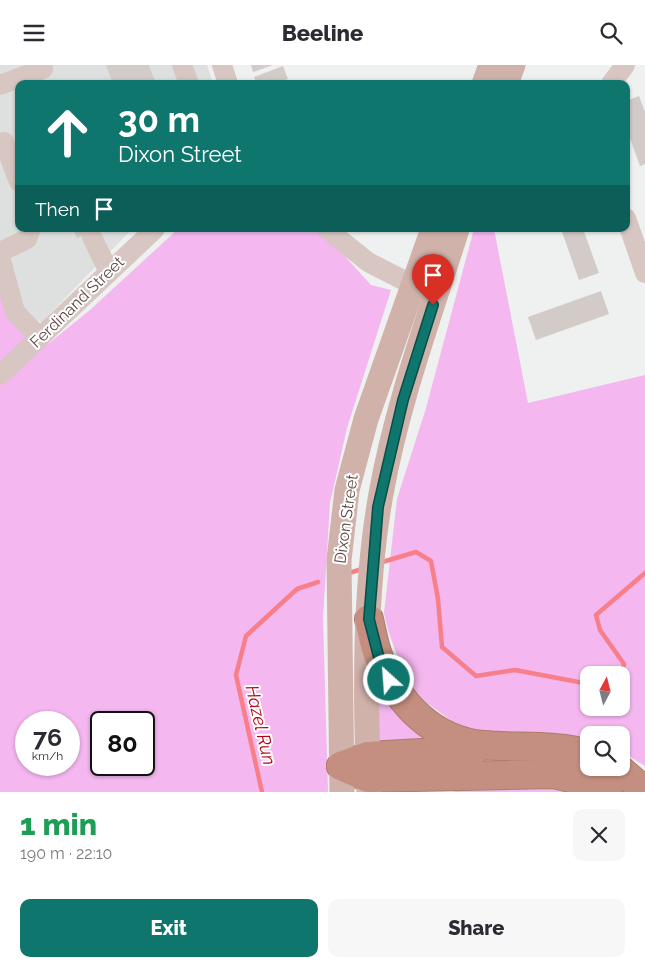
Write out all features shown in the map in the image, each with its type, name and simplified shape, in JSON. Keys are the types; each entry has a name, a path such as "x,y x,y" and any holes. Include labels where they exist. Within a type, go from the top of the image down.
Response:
{"highway":[{"path":"369,619 379,658 389,680 411,710 428,725 462,741 511,746 570,748 580,751"},
{"path":"342,779 511,746"},
{"path":"368,775 461,776 553,774 588,782 608,792"},
{"path":"429,792 461,776"},
{"path":"628,776 645,791"}],"main road":[{"path":"485,80 490,65"},
{"path":"503,80 507,65"},
{"path":"507,80 513,65"},
{"name":"Dixon Street","path":"342,779 338,631 339,560 347,490 366,419 432,232"},
{"name":"Dixon Street","path":"368,775 369,619 378,507 403,400 456,232"}],"street":[{"path":"182,65 188,80"},
{"path":"222,65 227,80"},
{"path":"614,80 625,65"},
{"path":"0,85 43,69"},
{"path":"1,140 15,173"},
{"path":"630,224 639,236 645,273"},
{"path":"0,252 27,239 30,232"},
{"name":"Ferdinand Street","path":"0,375 151,232"},
{"path":"330,232 368,262 413,285"},
{"path":"92,237 109,272"},
{"path":"0,257 15,312 40,338"}],"shaded area":[{"path":"0,65 207,65 212,80 15,80 15,232 129,232 42,322 18,316 0,288"},
{"path":"175,232 323,232 371,285 391,290 347,428 330,503 323,618 328,792 0,792 0,288 4,298 43,348 90,310"},
{"path":"473,232 495,232 528,403 645,375 645,766 630,757 630,726 580,726 580,737 562,735 524,736 472,730 456,724 427,703 414,689 399,661 384,613 397,499 426,408"},
{"path":"378,673 448,743 379,748"},
{"path":"543,782 589,792 452,792 479,785"}],"building":[{"path":"106,65 149,65 155,80 112,80"},
{"path":"251,65 273,65 253,72"},
{"path":"283,66 288,79 255,80 254,77"},
{"path":"639,96 645,112 645,164 640,166 630,138 630,99"},
{"path":"74,232 93,232 77,238"},
{"path":"562,232 584,232 599,273 579,280"},
{"path":"601,291 609,314 536,340 528,317"}],"waterway":[{"name":"Hazel Run","path":"379,563 416,552 431,561 438,599 442,647 476,676 515,670 580,682"},
{"name":"Hazel Run","path":"346,574 362,569"},
{"name":"Hazel Run","path":"623,666 624,664 600,630 596,615 645,573"},
{"name":"Hazel Run","path":"262,792 236,675 246,636 297,589 318,582"}],"route":[{"path":"389,680 379,658 369,619 378,507 403,400 433,305"}]}
